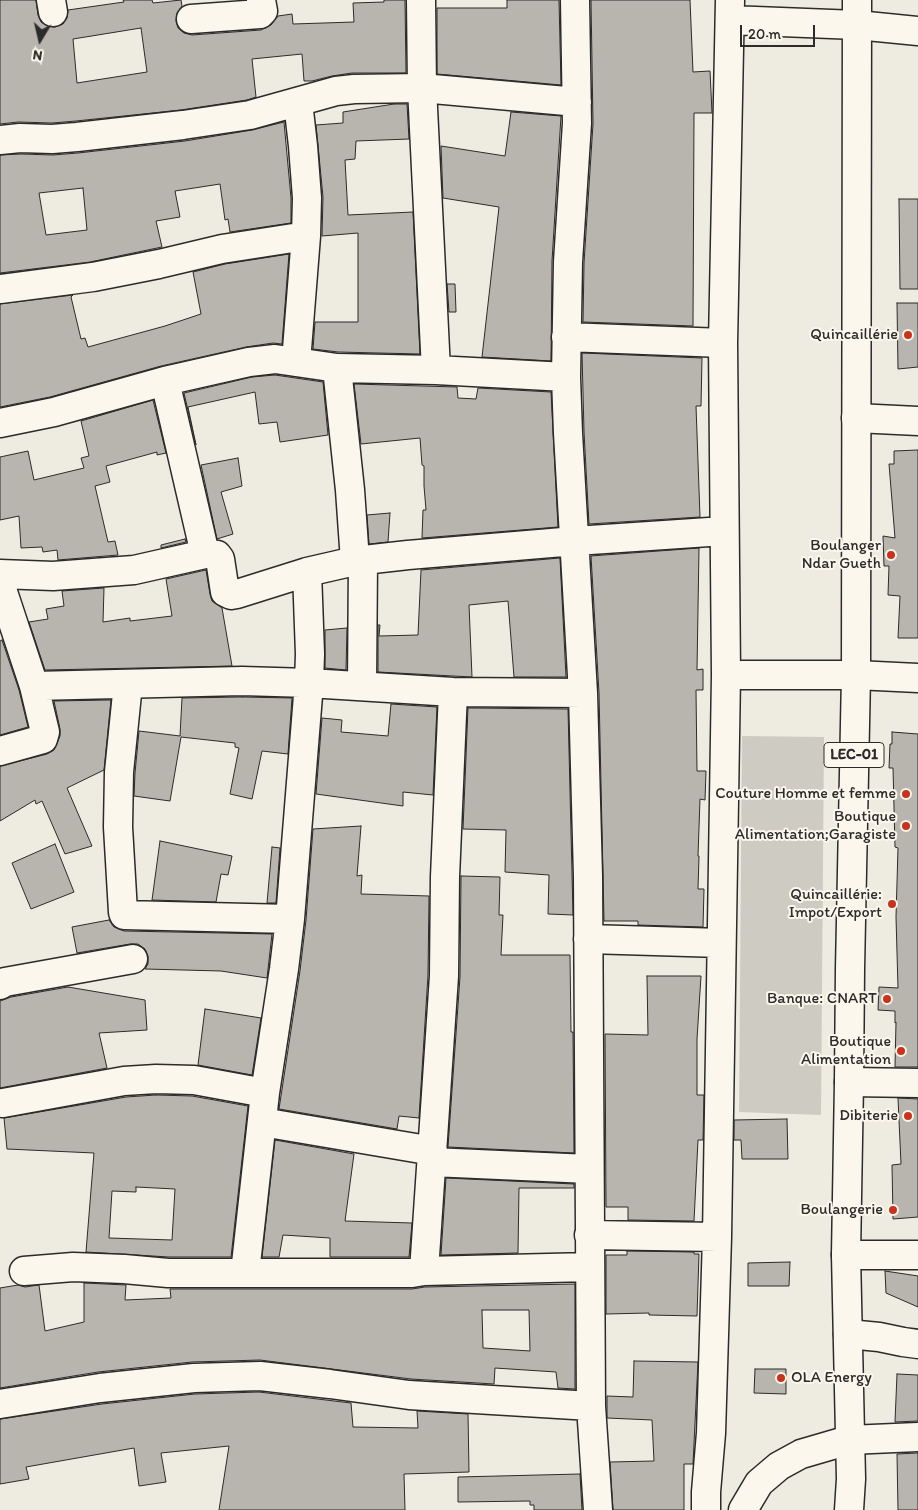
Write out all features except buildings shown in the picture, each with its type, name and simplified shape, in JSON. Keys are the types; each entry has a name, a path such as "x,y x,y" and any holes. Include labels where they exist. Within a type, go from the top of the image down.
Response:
{"main road":[{"path":"191,20 260,14 263,11 261,0"},
{"path":"421,0 422,88 436,370"},
{"path":"575,0 578,102 569,243 566,376 583,693 588,939 591,1406 598,1510"},
{"path":"706,1510 711,1433 717,1237 726,675 723,343 730,10 857,12 918,31"},
{"name":"LEC-01","path":"849,1510 851,1479 846,1254 856,675 857,12"},
{"path":"0,140 20,138 52,139 183,125 266,112 336,91 354,89 422,88 578,102"},
{"path":"296,362 306,236 304,146 298,102"},
{"path":"0,290 94,277 222,249 306,236"},
{"path":"566,337 723,343"},
{"path":"0,423 54,412 165,381 249,362 275,359 337,368 566,376"},
{"path":"337,368 359,561 362,686"},
{"path":"165,381 205,554"},
{"path":"856,418 918,421"},
{"path":"0,574 53,576 134,570 205,554 217,555 220,559 225,592 231,595 307,572 359,561 575,541 724,531"},
{"path":"245,1273 265,1093 290,919 309,682 310,654 307,572"},
{"path":"0,583 34,686 45,736 43,739 0,751"},
{"path":"726,675 856,675 918,678"},
{"path":"34,686 218,681 309,682 453,692 583,693"},
{"path":"128,684 119,772 118,826 124,915 290,919"},
{"path":"424,1271 444,976 445,867 453,692"},
{"path":"588,939 721,942"},
{"path":"2,979 133,959"},
{"path":"3,1103 124,1081 156,1078 194,1080 265,1093"},
{"path":"850,1082 918,1083"},
{"path":"262,1122 433,1156 589,1168"},
{"path":"589,1235 717,1237"},
{"path":"846,1254 918,1255"},
{"path":"24,1271 73,1267 168,1273 412,1273 424,1271 590,1267"},
{"path":"848,1334 879,1336 918,1344"},
{"path":"0,1404 100,1388 194,1378 260,1376 409,1395 591,1406"},
{"path":"743,1510 759,1483 779,1466 801,1454 849,1440 918,1437"}],"shaded area":[{"path":"742,736 824,737 821,1115 739,1112"}],"place":[{"name":"Quincaillérie","path":"908,335"},
{"name":"Boulanger Ndar Gueth","path":"891,555"},
{"name":"Couture Homme et femme","path":"906,794"},
{"name":"Boutique Alimentation;Garagiste","path":"906,826"},
{"name":"Quincaillérie: Impot/Export","path":"892,904"},
{"name":"Banque: CNART","path":"887,999"},
{"name":"Boutique Alimentation","path":"901,1051"},
{"name":"Dibiterie","path":"908,1116"},
{"name":"Boulangerie","path":"893,1210"},
{"name":"OLA Energy","path":"781,1378"}]}
